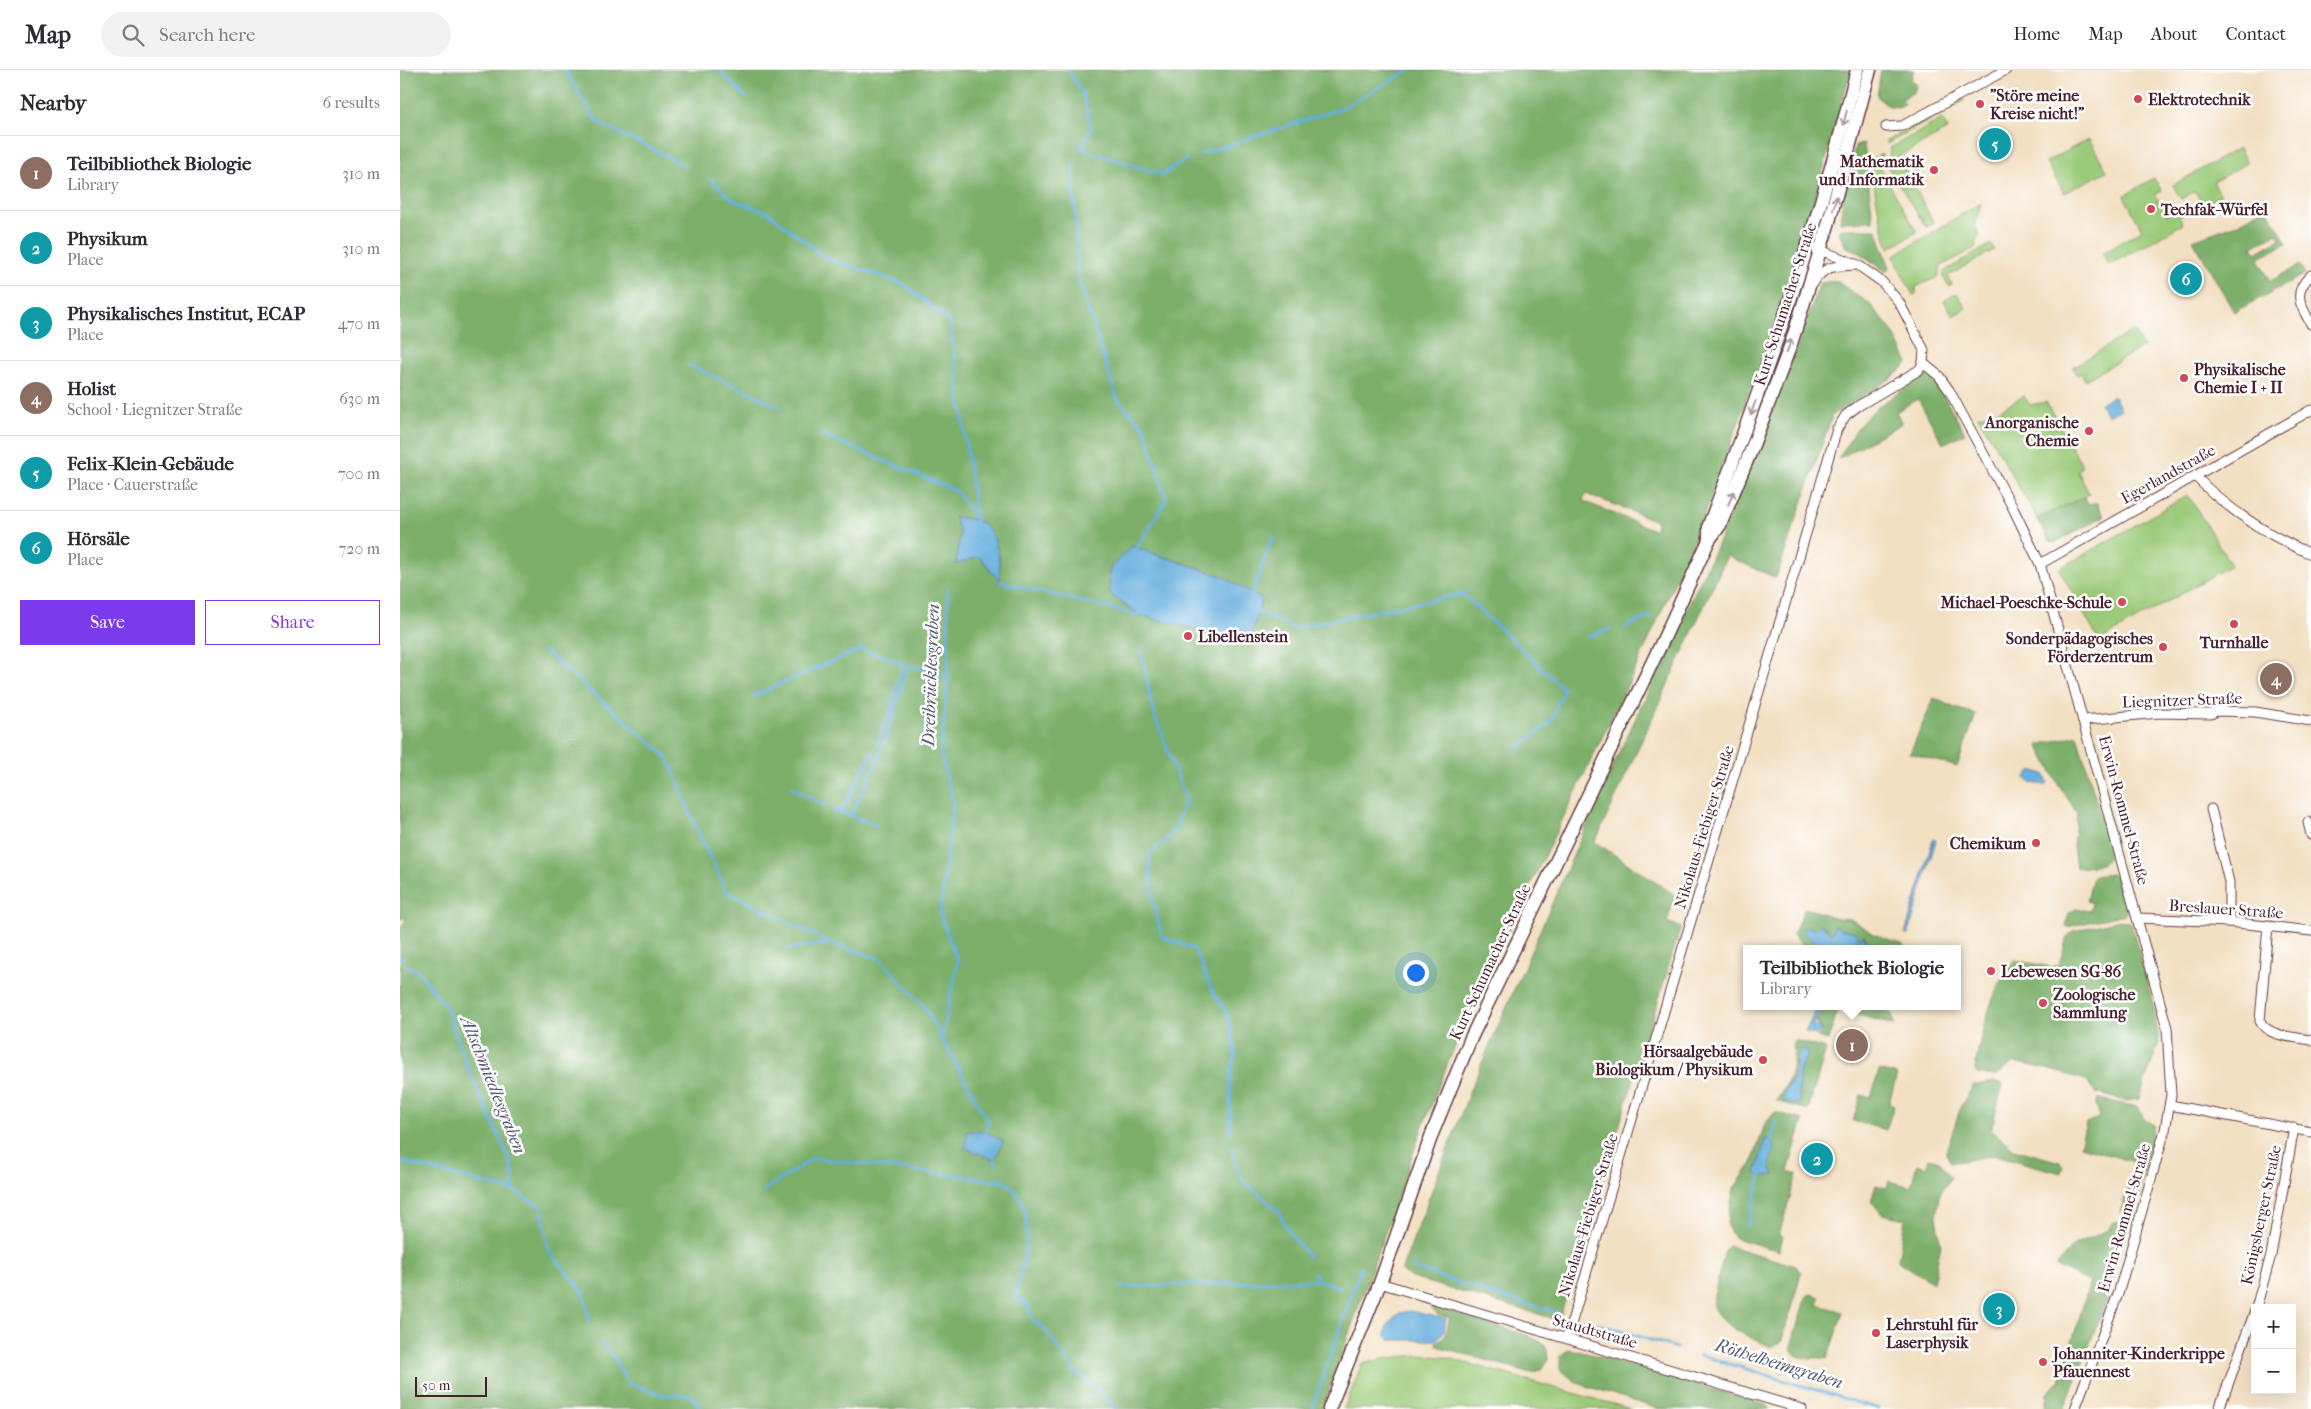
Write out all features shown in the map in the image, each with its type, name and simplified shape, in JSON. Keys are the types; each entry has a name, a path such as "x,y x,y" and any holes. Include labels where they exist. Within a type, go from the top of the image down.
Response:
{"main road":[{"name":"Kurt-Schumacher-Straße","path":"1708,540 1709,525 1761,389 1808,246 1844,123 1857,70"},
{"name":"Kurt-Schumacher-Straße","path":"1329,1409 1380,1282 1432,1134 1471,1038 1665,636 1708,540 1720,525 1750,453 1806,296 1856,128 1870,70"}],"street":[{"path":"1886,127 1902,126 2006,70"},
{"path":"1808,246 1858,265 1882,282 1899,302 1922,342 1924,350 1923,363"},
{"path":"1806,296 1819,273 1832,266 1858,265"},
{"path":"2311,274 2302,286 2300,293 2300,303 2311,324"},
{"name":"Erwin-Rommel-Straße","path":"1923,363 1940,376 1949,390 2013,508 2040,564 2168,1028 2172,1079 2170,1105 2155,1171 2125,1273 2075,1409"},
{"name":"Nikolaus-Fiebiger-Straße","path":"1567,1338 1837,429 1846,415 1912,375 1923,363"},
{"name":"Egerlandstraße","path":"2040,564 2311,410"},
{"path":"2195,476 2224,504 2248,522 2278,540 2311,554"},
{"name":"Liegnitzer Straße","path":"2084,720 2159,713 2210,714 2216,711 2255,712 2311,721"},
{"path":"2211,809 2229,882 2229,922"},
{"path":"2308,822 2311,835"},
{"name":"Breslauer Straße","path":"2138,918 2229,922 2311,931"},
{"path":"2268,925 2260,1021 2263,1028 2270,1032 2311,1040"},
{"path":"2170,1105 2311,1132"},
{"name":"Königsberger Straße","path":"2256,1304 2271,1255 2294,1128"},
{"name":"Staudtstraße","path":"1380,1282 1802,1409"},
{"name":"Königsberger Straße","path":"2219,1409 2251,1320"}],"green space":[{"path":"400,70 1851,70 1820,181 1779,312 1699,529 1633,674 1479,991 1450,1058 1424,1123 1322,1409 400,1409 400,929 407,918 400,919","holes":["1586,494 1657,521 1654,530 1583,501","960,533 999,555 1000,581 980,557 959,552","1131,546 1222,576 1251,636"]},
{"path":"1881,70 1914,70 1911,80 1917,84 1914,92 1901,99 1905,105 1889,106 1877,96"},
{"path":"1963,98 1964,101 1887,144 1886,141"},
{"path":"1942,119 1948,129 1898,157 1934,223 1926,227 1888,167 1890,148"},
{"path":"2089,139 2107,171 2064,193 2046,162"},
{"path":"1864,144 1873,221 1840,222 1844,190 1855,146"},
{"path":"2239,148 2247,163 2213,182 2221,195 2203,205 2195,191 2181,199 2173,185"},
{"path":"1882,154 1881,170 1917,232 1889,248 1877,204 1871,159"},
{"path":"2154,178 2162,191 2155,195 2167,215 2180,207 2184,214 2179,217 2183,224 2109,265 2102,253 2142,230 2124,196"},
{"path":"1981,203 1975,226 1979,234 1975,248 1941,266 1938,277 1916,287 1916,294 1913,295 1893,256"},
{"path":"2266,207 2287,243 2258,259 2270,281 2300,265 2305,274 2234,312 2193,240 2237,224","holes":["2277,233 2280,239 2256,253 2252,247"]},
{"path":"1838,229 1876,229 1890,268 1885,271 1860,253 1845,246"},
{"path":"1991,244 1994,250 1948,276 1952,284 1949,286 1943,277 1945,271"},
{"path":"1836,281 1870,304 1893,332 1908,363 1881,385 1832,416 1776,578 1727,556 1595,842 1675,895 1667,922 1681,927 1559,1320 1412,1278 1401,1271 1473,1083 1606,781 1719,541 1798,345 1820,283"},
{"path":"1957,293 1966,308 1953,316 1944,301"},
{"path":"2134,330 2143,347 2085,380 2081,373 2077,375 2073,367"},
{"path":"1930,372 1965,433 1943,444 1918,399 1896,412 1902,423 1838,459 1858,427 1877,407"},
{"path":"2024,396 2030,405 2046,402 2082,465 2078,471 2089,494 2084,497 2088,504 2097,503 2104,516 2054,543 2050,541 1978,416 1994,413"},
{"path":"2188,495 2231,565 2099,641 2059,569"},
{"path":"2083,497 2088,504 2097,503 2104,516 2054,543 2050,541 2037,519"},
{"path":"1934,698 1955,708 1976,714 1957,767 1910,753"},
{"path":"2077,735 2111,852 2102,864 2076,868 2073,846 2077,813 2057,782 2038,745"},
{"path":"2111,874 2118,877 2127,909 2125,914 2067,927 2069,913 2076,909 2090,911 2092,903 2087,901 2093,876"},
{"path":"1805,908 1837,918 1850,919 1876,935 1903,945 1864,945 1866,940 1864,935 1859,939 1833,932 1830,933 1826,927 1811,938 1817,945 1802,945 1793,934"},
{"path":"2120,920 2131,923 2155,1012 2159,1042 2139,1099 2126,1101 2096,1093 2086,1080 2014,1062 1995,1076 1977,1074 1975,1070 1977,1058 1988,1012 2000,982 2015,960 2051,967 2059,965 2067,937 2073,931"},
{"path":"1820,1010 1838,1010 1828,1040 1817,1037 1822,1032 1816,1021 1822,1012"},
{"path":"1842,1010 1884,1010 1892,1014 1894,1025"},
{"path":"1794,1040 1826,1049 1808,1110 1776,1101 1789,1079","holes":["1808,1055 1799,1079 1799,1104 1786,1089 1795,1072 1795,1061"]},
{"path":"1879,1070 1897,1075 1889,1103 1894,1105 1886,1130 1853,1121 1861,1095 1871,1098"},
{"path":"1993,1082 2003,1084 1991,1130 2014,1149 2060,1162 2063,1166 2061,1173 1995,1155 1951,1163 1946,1153 1961,1106 1973,1086"},
{"path":"2098,1099 2138,1107 2144,1119 2154,1125 2134,1215 2131,1216 2120,1212 2137,1163 2080,1146 2086,1123 2100,1117 2096,1104"},
{"path":"1775,1112 1803,1120 1788,1171 1797,1174 1779,1235 1783,1236 1779,1251 1735,1238 1730,1232 1727,1223 1734,1188 1752,1163 1765,1124","holes":["1765,1140 1771,1140 1770,1165 1774,1175 1756,1173"]},
{"path":"1929,1158 1939,1161 1951,1177 1939,1196 1936,1217 1941,1245 1933,1283 1898,1261 1905,1219 1882,1214 1871,1201 1876,1185 1887,1188 1889,1181 1911,1187 1917,1164 1926,1167"},
{"path":"2113,1222 2128,1225 2108,1297 2064,1409 2045,1409 2047,1393 2060,1381 2090,1282 2056,1266 2075,1244 2108,1230"},
{"path":"1729,1246 1796,1266 1801,1273 1781,1343 1771,1347 1754,1339 1729,1325 1716,1312 1712,1304 1725,1250"},
{"path":"1810,1294 1820,1297 1818,1305 1843,1312 1827,1359 1801,1357 1793,1352 1791,1346 1806,1296"},
{"path":"1432,1306 1526,1335 1543,1343 1547,1350 1548,1360 1540,1370 1531,1373 1437,1346 1436,1342 1445,1336 1450,1318 1438,1315 1429,1307"},
{"path":"1569,1349 1766,1405 1770,1409 1659,1409 1577,1383 1560,1369 1560,1356"},
{"path":"1419,1355 1444,1357 1631,1409 1344,1409 1362,1364 1388,1358"}],"water":[{"path":"2114,396 2121,409 2108,416 2100,404"},
{"path":"954,517 974,520 983,524 989,530 996,545 1000,582 980,557 956,564 960,533"},
{"path":"1131,546 1222,576 1262,599 1251,636 1235,639 1139,615 1110,594 1109,571"},
{"path":"2032,770 2044,774 2048,783 2045,785 2031,783 2025,778"},
{"path":"1933,839 1936,840 1908,935 1905,934"},
{"path":"1821,924 1830,933 1833,932 1834,925 1841,929 1856,932 1859,938 1864,935 1866,940 1864,945 1817,945 1802,932 1804,928 1810,927 1815,930"},
{"path":"1816,1010 1820,1010 1813,1025 1817,1027 1819,1025 1821,1031 1816,1035 1805,1032"},
{"path":"1806,1049 1808,1055 1799,1073 1799,1104 1783,1101 1786,1089 1793,1079 1799,1050"},
{"path":"967,1131 986,1132 1003,1141 995,1160 965,1148"},
{"path":"1765,1139 1771,1140 1774,1147 1770,1165 1774,1175 1761,1176 1756,1173"},
{"path":"1410,1311 1446,1319 1444,1332 1436,1340 1390,1340 1385,1335 1387,1326 1399,1313"}],"waterway":[{"name":"Dreibrücklesgraben","path":"565,70 597,122 686,166"},
{"path":"718,70 746,97"},
{"path":"1068,70 1083,94 1091,128 1081,149 1163,175 1187,158"},
{"path":"1201,154 1342,108 1410,70"},
{"path":"1073,162 1078,278 1117,399 1145,428 1166,500 1137,548 1137,552"},
{"name":"Dreibrücklesgraben","path":"710,179 733,200 769,213 824,257 904,284 950,322 976,520"},
{"path":"689,365 781,407"},
{"path":"821,434 956,491 975,518"},
{"path":"1252,593 1273,537"},
{"path":"1000,582 1139,615 1139,611"},
{"name":"Dreibrücklesgraben","path":"941,1040 958,962 940,914 953,802 941,754 948,676 948,589"},
{"path":"1258,612 1293,628 1463,594 1564,689 1551,722 1517,749"},
{"path":"1625,627 1651,616"},
{"path":"1589,636 1610,629"},
{"path":"753,696 861,649 903,663 889,714 877,744"},
{"path":"1141,649 1152,707 1186,800 1173,834 1149,854 1152,895 1162,937 1194,949 1214,994 1226,1011 1234,1041 1235,1056 1231,1072 1230,1134"},
{"path":"545,651 668,758 697,830 727,892 830,943"},
{"path":"851,816 884,745 909,665 948,676"},
{"path":"841,813 873,751"},
{"path":"791,787 826,806"},
{"path":"834,810 876,825"},
{"path":"788,949 830,943 880,959 926,1009 988,1122 986,1132"},
{"name":"Altschmiedlesgraben","path":"407,966 419,972 446,1007 468,1069 512,1165 514,1191 541,1207 549,1251 584,1293 589,1323"},
{"path":"1770,1143 1776,1122"},
{"path":"1232,1146 1237,1170 1244,1181 1279,1212 1289,1233 1308,1256"},
{"path":"764,1190 814,1158 1005,1182"},
{"name":"Dreibrücklesgraben","path":"995,1160 997,1165"},
{"path":"400,1161 514,1191"},
{"path":"1748,1225 1762,1173"},
{"name":"Dreibrücklesgraben","path":"998,1177 1012,1187 1021,1200 1026,1215 1025,1248 1015,1296 1028,1305 1032,1319 1046,1331 1075,1372 1098,1389 1115,1409"},
{"name":"Röthelheimgraben","path":"1412,1267 1489,1293 1559,1313"},
{"path":"1312,1409 1361,1268"},
{"path":"1314,1272 1318,1280"},
{"path":"1119,1287 1318,1280 1340,1287"},
{"name":"Röthelheimgraben","path":"1585,1320 1677,1348"},
{"name":"Altschmiedlesgraben","path":"602,1343 616,1360 627,1383 664,1395 692,1395 700,1409"},
{"name":"Röthelheimgraben","path":"1700,1355 1879,1409"}],"place":[{"name":"Elektrotechnik","path":"2138,99"},
{"name":"\"Störe meine Kreise nicht!\"","path":"1980,104"},
{"name":"Felix-Klein-Gebäude","path":"1995,144"},
{"name":"Mathematik und Informatik","path":"1934,170"},
{"name":"Techfak-Würfel","path":"2151,209"},
{"name":"Hörsäle","path":"2186,279"},
{"name":"Physikalische Chemie I + II","path":"2184,378"},
{"name":"Anorganische Chemie","path":"2089,431"},
{"name":"Michael-Poeschke-Schule","path":"2122,602"},
{"name":"Turnhalle","path":"2234,624"},
{"name":"Libellenstein","path":"1188,636"},
{"name":"Sonderpädagogisches Förderzentrum","path":"2163,647"},
{"name":"Holist","path":"2276,679"},
{"name":"Chemikum","path":"2036,843"},
{"name":"Lebewesen SG-86","path":"1991,971"},
{"name":"Zoologische Sammlung","path":"2043,1003"},
{"name":"Teilbibliothek Biologie","path":"1852,1045"},
{"name":"Hörsaalgebäude Biologikum / Physikum","path":"1763,1060"},
{"name":"Physikum","path":"1817,1159"},
{"name":"Physikalisches Institut, ECAP","path":"1999,1309"},
{"name":"Lehrstuhl für Laserphysik","path":"1876,1333"},
{"name":"Johanniter-Kinderkrippe Pfauennest","path":"2043,1362"}]}
